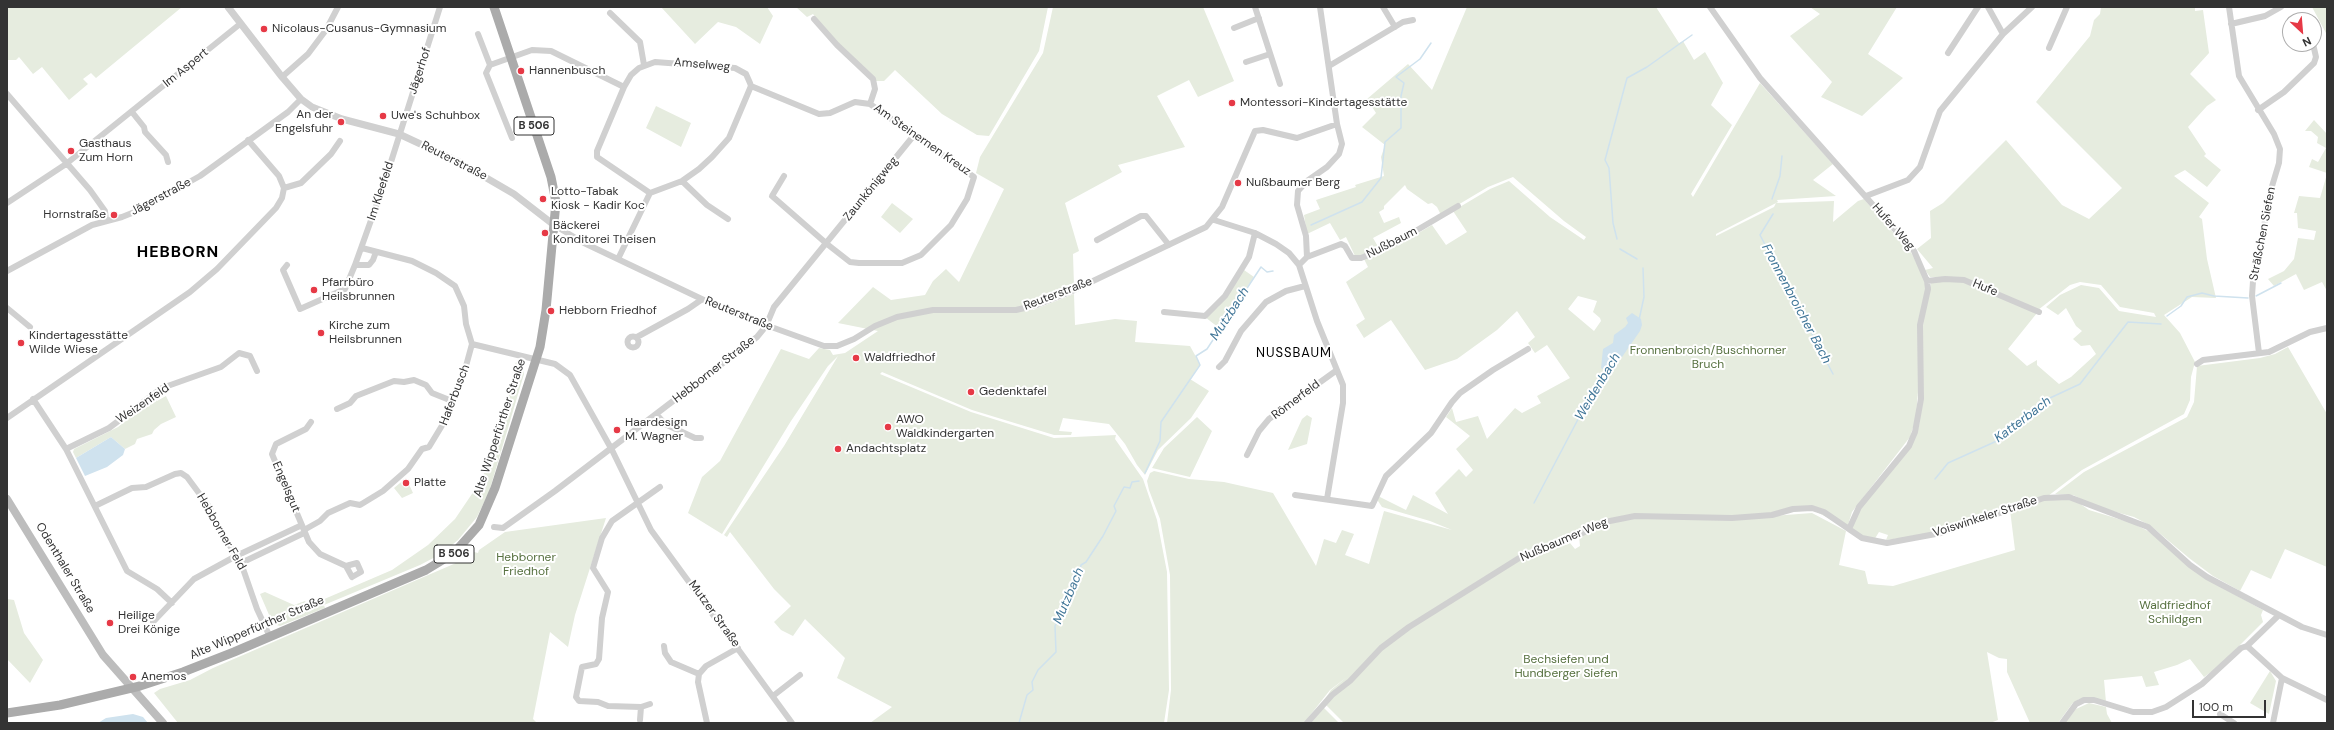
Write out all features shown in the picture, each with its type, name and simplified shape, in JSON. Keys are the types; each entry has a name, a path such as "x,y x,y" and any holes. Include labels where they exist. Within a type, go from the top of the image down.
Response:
{"main road":[{"name":"Alte Wipperfürther Straße","path":"130,688 183,672 270,637 426,570 454,553 479,525 495,488 541,340 546,310 556,202 554,188 494,7"},
{"name":"Odenthaler Straße","path":"7,499 103,655 130,688 163,723"},
{"name":"B 506","path":"7,713 79,701 130,688"}],"street":[{"name":"Reuterstraße","path":"228,7 282,78 301,99 323,112 399,134 489,179 514,194 554,225 618,259 701,300 766,326 824,346 837,346 854,339 875,326 912,314 933,310 1016,310 1037,306 1070,292 1169,245 1196,234 1214,220 1222,208 1255,131 1263,130 1297,138 1337,124"},
{"path":"282,78 308,54 326,30 338,7"},
{"name":"Jägerhof","path":"399,134 440,7"},
{"path":"1255,7 1280,84"},
{"path":"1299,266 1307,257 1306,236 1297,205 1297,195 1303,185 1324,171 1341,150 1342,140 1337,124 1320,7"},
{"path":"1383,7 1395,27"},
{"name":"Hufer Weg","path":"1710,7 1760,78 1914,250 1927,281 1928,289 1920,325 1921,398 1915,432 1909,446 1859,507 1849,529"},
{"path":"1948,54 1978,7"},
{"path":"1988,7 2003,34"},
{"path":"1866,196 1908,180 1920,167 1940,111 2003,34 2032,7"},
{"path":"2049,48 2067,7"},
{"name":"Sträßchen Siefen","path":"2229,7 2239,76 2258,110 2277,139 2280,154 2267,203 2262,246 2253,281 2252,296 2259,353"},
{"path":"2231,24 2266,16 2281,7"},
{"path":"610,13 640,42 644,65 631,76 624,87 597,151 597,157 650,193"},
{"path":"1234,28 1259,18"},
{"path":"618,259 650,193 682,181 699,169 729,138 751,86 819,114 830,113 855,102 870,104 875,89 873,79 837,46 814,19"},
{"path":"1329,66 1395,27 1413,20"},
{"name":"Im Aspert","path":"7,203 66,164 240,24"},
{"path":"478,34 490,64 486,73 512,138"},
{"path":"490,64 512,58 532,50 551,51 624,87"},
{"path":"2258,110 2284,92 2314,63 2316,57 2315,52"},
{"path":"1246,62 1270,54"},
{"name":"Amselweg","path":"644,65 655,62 699,66 727,66 746,74 751,86"},
{"path":"7,94 90,190 105,211 106,220"},
{"name":"Jägerstraße","path":"7,271 92,224 122,217 144,207 200,176 288,112 301,99"},
{"name":"Am Steinernen Kreuz","path":"827,244 850,262 902,263 912,260 921,255 951,225 967,199 974,177 915,134 870,104"},
{"path":"132,112 144,127 145,132 166,154 168,162"},
{"name":"Im Kleefeld","path":"287,266 283,270 300,309 345,289 362,248 399,134"},
{"name":"Zaunkönigweg","path":"827,244 915,134"},
{"path":"7,418 190,292 217,269 276,208 282,198 284,188 279,176 248,140"},
{"path":"284,188 302,182 331,154 340,141"},
{"path":"784,176 772,196 827,244"},
{"path":"682,181 702,201 728,219"},
{"name":"Nußbaum","path":"1307,257 1341,244 1345,246 1352,258 1361,258 1390,246 1458,206"},
{"path":"1097,240 1141,216 1146,216 1169,245"},
{"path":"1214,220 1255,233 1289,253 1299,266 1322,337 1343,386 1343,402 1327,499"},
{"path":"1164,312 1205,316 1225,296 1249,257 1255,233"},
{"name":"Hebborner Straße","path":"494,527 503,528 612,450 757,337 766,326 774,307 827,244"},
{"path":"362,248 412,261 436,273 455,286 464,306 465,319 472,344 535,358"},
{"path":"355,265 369,265 376,252"},
{"name":"Hufe","path":"1927,281 1945,279 1964,280 2039,312"},
{"path":"1219,367 1225,361 1241,331 1266,302 1286,291 1305,286"},
{"path":"637,337 701,300"},
{"path":"7,308 30,328"},
{"path":"2197,364 2203,360 2270,352 2310,332 2327,328"},
{"name":"Haferbusch","path":"303,529 320,521 328,513 350,504 360,505 383,491 408,469 422,449 430,447 449,414 452,401 466,366 472,344"},
{"path":"1295,495 1372,506 1386,476 1431,434 1452,402 1460,394 1498,367 1528,349"},
{"name":"Weizenfeld","path":"66,449 109,428 162,388 221,367 239,353 250,356 257,371"},
{"name":"Mutzer Straße","path":"535,358 555,364 570,375 612,450 650,530 792,723"},
{"name":"Römerfeld","path":"1247,454 1259,431 1269,419 1337,370"},
{"path":"337,409 350,403 361,394 394,381 404,382 414,380 426,385 432,393 452,401"},
{"path":"33,400 66,449 127,571 157,589 172,603"},
{"path":"657,414 665,424 695,438 701,438"},
{"name":"Engelsgut","path":"311,422 306,429 276,444 272,454 309,542 320,554 346,566"},
{"name":"Hebborner Feld","path":"94,506 132,488 146,487 181,473 187,477 210,508 214,521 241,563 257,609 270,637"},
{"path":"650,704 641,707 608,706 598,702 579,701 576,697 582,667 596,664 599,659 602,618 608,592 593,568 602,538 612,521 637,505 660,487"},
{"name":"Voiswinkeler Straße","path":"1849,529 1862,538 1887,543 1941,533 2044,498 2069,497 2148,527 2190,565 2207,577 2308,630 2327,635"},
{"name":"Nußbaumer Weg","path":"1307,723 1332,695 1347,684 1381,648 1409,627 1524,555 1572,538 1605,522 1635,516 1732,518 1772,515 1793,509 1812,508 1824,512 1849,529"},
{"path":"153,622 194,579 236,556 303,529"},
{"path":"241,563 303,529"},
{"path":"2062,723 2076,704 2084,700 2094,700 2131,712 2152,712 2166,708 2202,684 2241,648 2247,646 2279,615"},
{"path":"664,646 667,658 671,662 699,674"},
{"path":"2247,646 2282,678 2327,700"},
{"path":"707,723 698,682 699,674 706,666 738,648"},
{"path":"773,696 800,675"},
{"path":"2276,722 2282,678"},
{"path":"640,720 641,707"},
{"path":"2220,714 2234,723"}],"green space":[{"path":"7,7 182,7 96,78 91,73 83,79 88,84 69,100 42,67 33,74 19,57 16,60 7,60"},
{"path":"661,7 767,7 773,16 760,44 736,27 718,22 695,44"},
{"path":"796,7 1048,7 1039,51 989,136 977,135 942,114 895,70 884,81 875,81 827,32 813,14 807,17"},
{"path":"1053,7 1203,7 1234,81 1198,97 1189,80 1157,96 1185,147 1118,165 1122,172 1065,203 1079,251 1073,254 1074,286 1030,305 1033,310 1074,294 1075,325 1115,319 1137,321 1135,342 1190,346 1200,364 1190,379 1209,391 1191,418 1158,450 1145,475 1137,465 1125,444 1109,424 1063,418 1059,431 1072,432 1071,435 1054,435 972,410 882,372 880,374 971,412 1054,438 1116,435 1115,439 1143,479 1157,520 1167,572 1169,690 1164,723 870,723 892,707 837,678 845,658 805,619 793,636 781,630 774,622 791,606 774,589 730,532 727,537 724,535 784,446 838,356 828,366 791,421 722,534 688,513 702,477 720,461 781,349 809,359 819,348 830,350 833,355 845,353 878,331 838,323 873,287 891,300 925,295 933,281 946,269 959,282 1004,189 976,173 980,157 1043,53"},
{"path":"1467,7 1656,7 1679,43 1683,41 1694,60 1705,52 1723,83 1711,105 1732,125 1691,194 1693,197 1760,83 1833,164 1813,180 1836,196 1777,200 1778,202 1776,203 1834,201 1833,222 1858,201 1864,199 1912,254 1922,274 1926,287 1916,418 1910,437 1852,512 1847,528 1813,510 1733,517 1733,519 1812,513 1846,531 1839,565 1865,571 1868,584 1893,586 2015,550 2010,510 2049,498 2076,501 2089,510 2132,523 2148,531 2210,581 2263,610 2261,615 2263,622 2218,667 2204,677 2190,659 2177,665 2154,672 2159,685 2146,687 2142,676 2104,680 2106,702 2092,697 2079,699 2072,704 2058,723 2030,723 2007,672 2007,659 1999,658 1987,652 1998,720 1990,723 1344,723 1323,702 1331,690 1347,677 1330,690 1304,723 1167,723 1171,690 1170,575 1160,519 1147,481 1150,473 1154,471 1189,479 1224,482 1273,493 1316,566 1324,539 1336,543 1342,530 1354,534 1345,555 1369,564 1384,511 1452,530 1430,521 1382,507 1378,501 1378,496 1406,510 1413,495 1448,514 1435,493 1459,469 1466,477 1473,470 1456,449 1470,436 1446,417 1452,408 1456,422 1478,416 1487,439 1515,408 1522,413 1541,403 1537,396 1570,378 1547,345 1535,353 1528,343 1535,337 1517,311 1497,330 1457,359 1425,370 1391,320 1364,338 1356,325 1365,319 1346,282 1368,267 1364,259 1405,241 1432,225 1446,245 1467,232 1453,211 1490,189 1509,181 1550,217 1584,240 1586,237 1564,221 1513,177 1488,187 1441,215 1437,207 1432,203 1428,204 1407,189 1405,185 1384,206 1384,209 1379,212 1384,223 1399,217 1401,223 1373,238 1380,250 1355,256 1346,237 1340,240 1330,223 1307,234 1304,215 1320,209 1316,200 1384,176 1381,157 1385,145 1362,127 1376,113 1367,99 1408,64 1432,90","holes":["1776,203 1774,207 1716,236 1716,234","1578,296 1597,301 1593,312 1600,318 1601,321 1594,331 1568,309","1572,534 1579,536 1580,546 1575,549 1570,543 1566,545 1562,543 1562,538"]},
{"path":"1810,7 1897,7 1868,54 1903,78 1862,116 1821,97 1832,82 1790,36 1820,14"},
{"path":"2101,7 2195,7 2195,11 2203,10 2209,53 2190,74 2216,100 2207,106 2188,127 2206,154 2204,156 2221,170 2207,187 2185,170 2174,176 2209,203 2199,217 2202,219 2207,259 2216,298 2192,297 2164,315 2180,333 2195,362 2191,377 2190,400 2184,414 2082,470 2048,496 1983,515 1962,525 1939,533 1886,540 1888,535 1879,532 1874,540 1861,537 1850,530 1856,515 1915,438 1919,426 1922,389 1922,328 1931,283 1943,280 1964,282 2037,313 2008,349 2027,366 2037,360 2037,365 2059,384 2071,377 2096,354 2090,345 2081,346 2073,339 2082,331 2076,326 2066,308 2058,315 2046,307 2060,295 2081,285 2099,288 2119,311 2156,317 2154,313 2120,307 2101,285 2080,282 2070,285 2038,310 1972,282 1958,278 1930,277 1925,270 1933,268 1917,249 1931,238 1930,211 1943,203 2006,140 2062,205 2089,219 2122,188 2036,102 2090,36 2094,20 2100,14"},
{"path":"2312,7 2327,7 2327,35 2322,26 2322,12 2315,12"},
{"path":"656,106 691,123 681,147 646,128"},
{"path":"2314,120 2327,134 2327,173 2309,167 2312,159 2318,162 2326,148 2317,143 2318,137 2311,131 2305,131"},
{"path":"2327,174 2327,291 2322,282 2304,290 2296,274 2274,286 2268,279 2284,271 2294,259 2298,238 2314,240 2316,231 2298,228 2297,213 2294,213 2299,196 2320,198"},
{"path":"892,203 913,219 900,233 881,217"},
{"path":"1244,270 1254,277 1219,328 1205,317 1218,307"},
{"path":"2288,347 2327,414 2327,567 2285,549 2271,579 2251,570 2240,591 2213,576 2151,526 2134,517 2098,507 2073,495 2055,494 2084,472 2187,417 2194,402 2197,366 2260,358 2275,354"},
{"path":"516,362 523,367 524,374 489,492 477,517 458,540 441,554 420,565 324,605 325,608 280,626 273,624 260,594 265,592 294,605 305,601 308,606 392,570 428,545 455,519 480,482 489,462 512,384 513,370"},
{"path":"166,396 176,417 161,424 152,434 137,439 135,444 125,449 111,437 76,458 73,452 74,449 118,427 155,398 157,401"},
{"path":"1307,415 1312,418 1307,444 1288,450 1302,419"},
{"path":"1197,417 1212,431 1190,477 1152,468 1164,448"},
{"path":"406,478 413,493 402,498 394,488"},
{"name":"Hebborner Friedhof","path":"606,518 575,615 568,647 550,632 533,719 537,723 178,723 154,693 160,689 190,680 213,668 463,560 474,552 478,553 479,550 505,532"},
{"path":"7,599 14,600 24,633 43,660 30,683 7,659"},
{"path":"2270,671 2276,681 2269,714 2250,703"},
{"path":"2089,703 2106,707 2107,714 2112,723 2064,723 2076,709"},
{"path":"1321,705 1339,723 1308,723"}],"water":[{"path":"1632,313 1641,319 1642,325 1640,331 1622,357 1604,370 1601,368 1603,349 1613,343 1614,335 1625,327 1628,323 1626,318"},
{"path":"111,437 125,449 123,455 107,467 85,476 76,458"},
{"path":"133,714 143,717 148,723 98,723 106,718"}],"waterway":[{"name":"Weidenbach","path":"1617,239 1613,223 1609,168 1605,160 1627,78 1647,67 1692,35"},
{"name":"Mutzbach","path":"1311,225 1362,202 1381,178 1385,142 1401,128 1401,96 1404,83 1396,77 1420,59 1431,43"},
{"name":"Fronnenbroicher Bach","path":"1772,199 1780,176 1782,156"},
{"name":"Fronnenbroicher Bach","path":"1773,214 1760,235 1833,374"},
{"name":"Weidenbach","path":"1620,249 1637,259"},
{"name":"Mutzbach","path":"1145,473 1160,441 1161,422 1200,365 1196,356 1207,349 1261,267 1267,272 1273,271"},
{"name":"Weidenbach","path":"1639,320 1644,297 1643,268"},
{"name":"Katterbach","path":"2256,296 2281,283"},
{"name":"Katterbach","path":"2167,316 2181,306 2187,297 2202,293 2214,296 2248,298"},
{"name":"Katterbach","path":"1935,479 1948,463 1999,440 2050,398 2080,384 2128,322 2161,324"},
{"name":"Weidenbach","path":"1534,503 1595,387 1609,367"},
{"name":"Mutzbach","path":"1019,723 1027,695 1033,690 1032,682 1038,670 1056,652 1055,626 1063,612 1066,596 1079,576 1081,565 1086,562 1103,536 1116,511 1114,506 1124,487 1130,488 1132,482 1139,481"}],"place":[{"name":"Nicolaus-Cusanus-Gymnasium","path":"264,29"},
{"name":"Hannenbusch","path":"521,71"},
{"name":"Montessori-Kindertagesstätte","path":"1232,103"},
{"name":"Uwe's Schuhbox","path":"383,116"},
{"name":"An der Engelsfuhr","path":"341,122"},
{"name":"Gasthaus Zum Horn","path":"71,151"},
{"name":"Nußbaumer Berg","path":"1238,183"},
{"name":"Lotto-Tabak Kiosk - Kadir Koc","path":"543,199"},
{"name":"Hornstraße","path":"114,215"},
{"name":"Bäckerei Konditorei Theisen","path":"545,233"},
{"name":"Pfarrbüro Heilsbrunnen","path":"314,290"},
{"name":"Hebborn Friedhof","path":"551,311"},
{"name":"Kirche zum Heilsbrunnen","path":"321,333"},
{"name":"Kindertagesstätte Wilde Wiese","path":"21,343"},
{"name":"Waldfriedhof","path":"856,358"},
{"name":"Gedenktafel","path":"971,392"},
{"name":"AWO Waldkindergarten","path":"888,427"},
{"name":"Haardesign M. Wagner","path":"617,430"},
{"name":"Andachtsplatz","path":"838,449"},
{"name":"Platte","path":"406,483"},
{"name":"Heilige Drei Könige","path":"110,623"},
{"name":"Anemos","path":"133,677"}],"district":[{"name":"HEBBORN","path":"178,253"},
{"name":"NUSSBAUM","path":"1294,354"}],"park label":[{"name":"Fronnenbroich/Buschhorner Bruch","path":"1708,358"},
{"name":"Waldfriedhof Schildgen","path":"2175,613"},
{"name":"Bechsiefen und Hundberger Siefen","path":"1566,667"}]}
